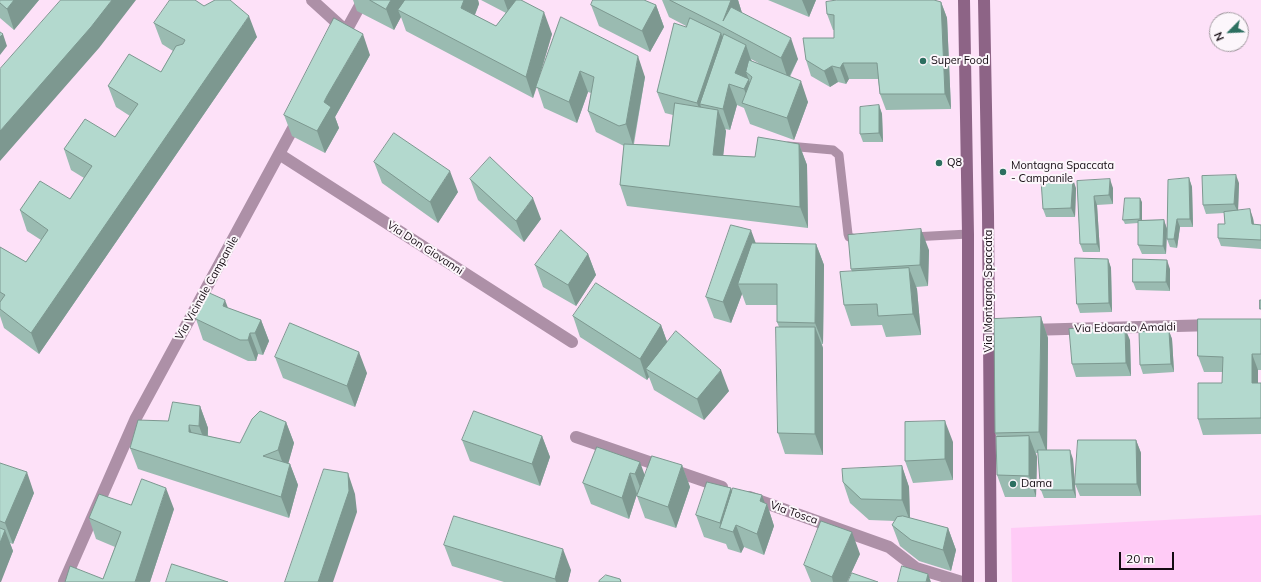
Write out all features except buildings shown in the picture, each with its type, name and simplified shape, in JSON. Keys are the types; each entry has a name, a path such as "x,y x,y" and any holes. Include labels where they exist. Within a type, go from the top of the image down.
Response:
{"main road":[{"name":"Via Montagna Spaccata","path":"964,0 968,234 968,582"},
{"name":"Via Montagna Spaccata","path":"984,0 993,331 991,582"}],"street":[{"path":"312,0 346,30"},
{"path":"334,53 363,0"},
{"name":"Via Vicinale Campanile","path":"64,582 136,418 305,107"},
{"name":"Via Don Giovanni","path":"279,154 572,342"},
{"name":"Via Edoardo Amaldi","path":"1020,330 1222,325"},
{"name":"Via Tosca","path":"576,436 889,547 916,568 962,582"}],"lane":[{"path":"781,145 833,150 836,152 840,159 848,234 854,239 866,240"},
{"name":"Via Montagna Spaccata","path":"905,238 968,234"}],"shaded area":[{"path":"1261,515 1261,582 1012,582 1011,528"}],"place":[{"name":"Super Food","path":"923,61"},
{"name":"Q8","path":"939,163"},
{"name":"Montagna Spaccata - Campanile","path":"1003,172"},
{"name":"Dama","path":"1013,484"}]}
